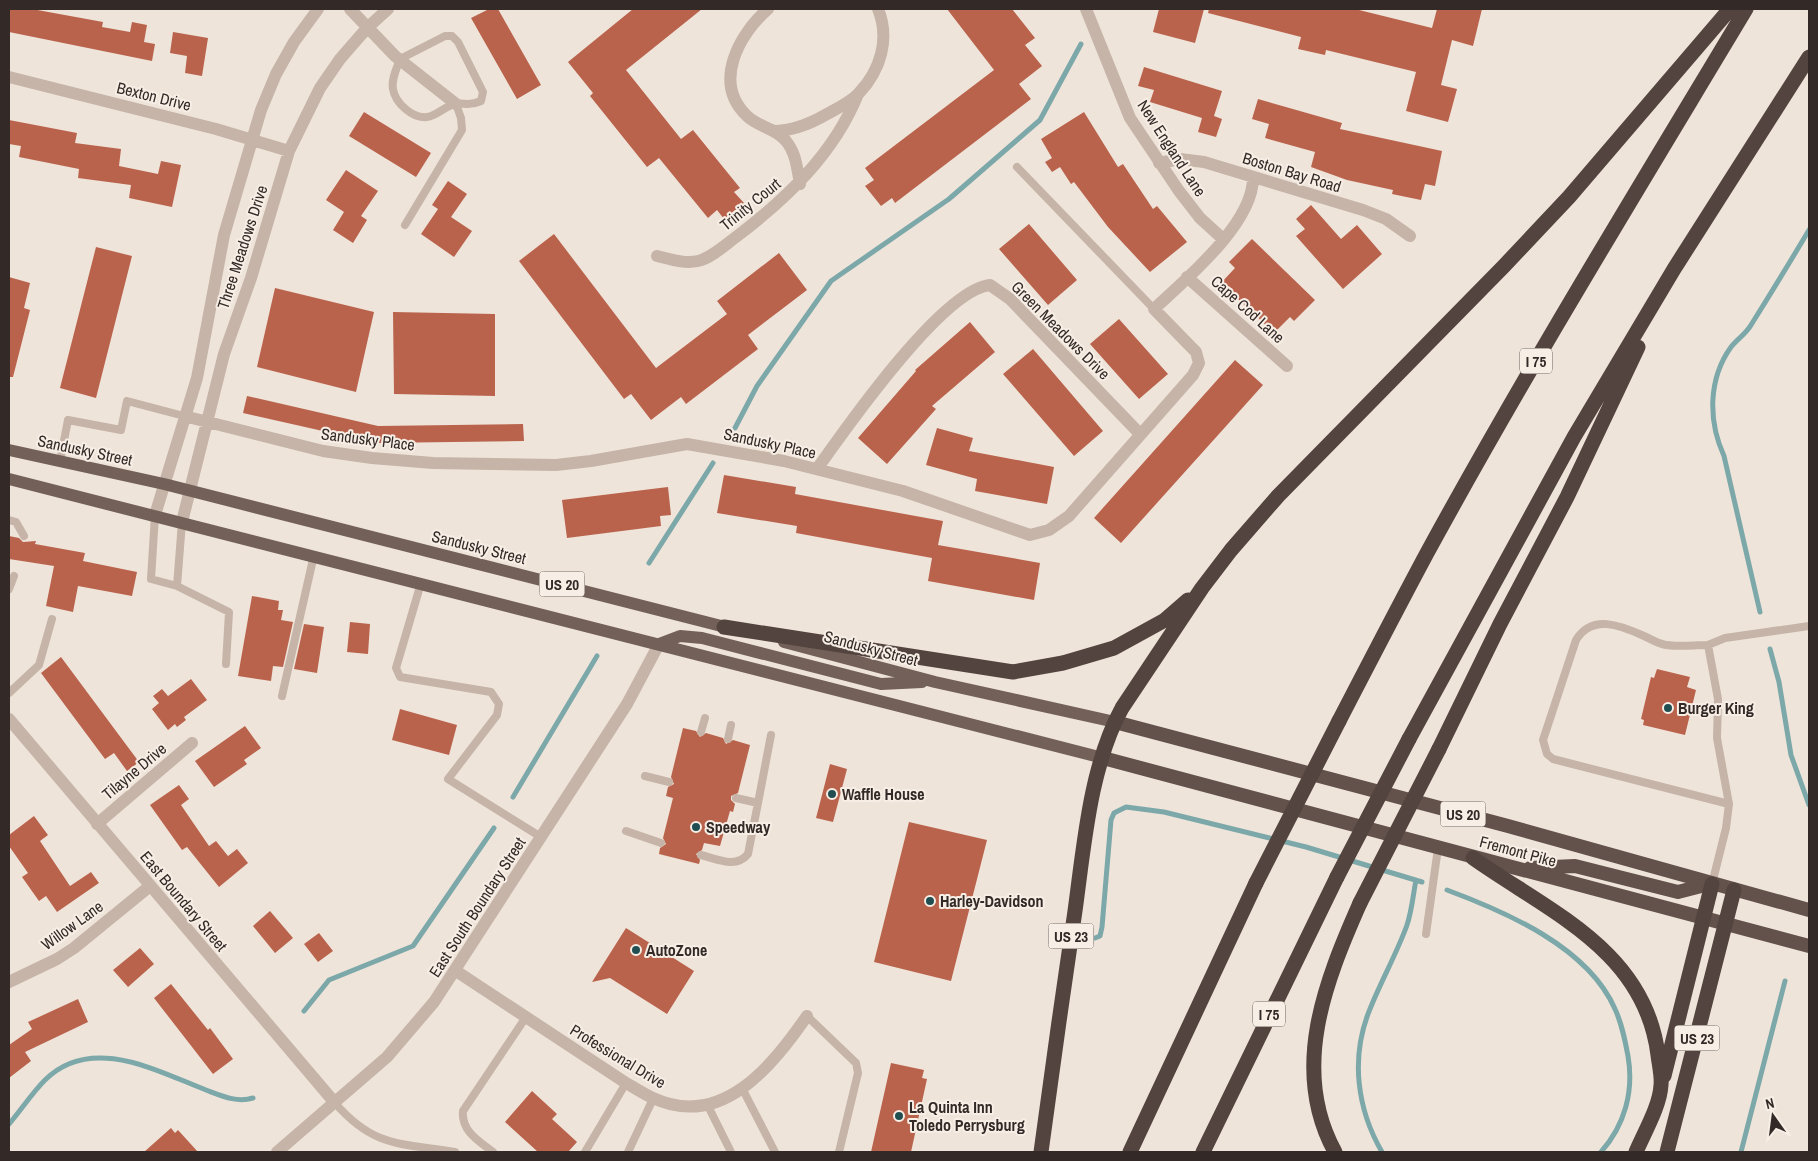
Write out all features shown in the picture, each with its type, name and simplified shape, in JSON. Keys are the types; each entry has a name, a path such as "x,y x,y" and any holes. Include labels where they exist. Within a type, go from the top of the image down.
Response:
{"highway":[{"path":"1115,722 1202,588 1231,550 1278,496 1570,197 1730,9"},
{"name":"I 75","path":"1130,1152 1256,883 1427,553 1593,263 1746,9"},
{"name":"I 75","path":"1203,1152 1337,877 1409,739 1574,437 1674,269 1809,57"},
{"path":"1335,1152 1322,1122 1317,1099 1314,1051 1324,992 1336,958 1360,903 1439,749 1500,624 1567,497 1674,269"},
{"path":"724,627 1013,672 1063,663 1114,648 1165,620 1202,588"},
{"name":"US 23","path":"1040,1152 1085,839 1103,758 1115,722"},
{"name":"Fremont Pike","path":"1115,722 1499,824 1809,910"},
{"name":"Fremont Pike","path":"1103,758 1809,946"},
{"path":"1473,858 1513,886 1550,907 1614,958 1641,998 1656,1036 1661,1085"},
{"path":"1516,869 1575,866 1678,892 1712,884 1661,1085 1650,1120 1636,1152"},
{"path":"1726,924 1734,890"},
{"name":"US 23","path":"1667,1152 1726,924"}],"main road":[{"name":"Sandusky Street","path":"9,450 190,490 935,682 1115,722"},
{"name":"US 20","path":"9,478 1103,758"},
{"path":"659,644 680,636 702,638 881,684 935,682"}],"street":[{"name":"Three Meadows Drive","path":"154,515 205,340 224,235 261,110 276,74 294,42 318,9"},
{"path":"350,9 400,59 456,104"},
{"name":"Three Meadows Drive","path":"182,522 224,354 251,278 289,151 320,88 340,59 367,28 388,9"},
{"name":"Trinity Court","path":"657,256 684,262 699,261 717,251 800,184 795,155 785,139 773,130 757,124 745,115 732,90 730,72 739,44 755,20 768,9"},
{"path":"773,130 788,131 817,120 858,94 869,81 884,45 884,24 878,9"},
{"name":"New England Lane","path":"1086,9 1130,118 1159,163 1200,218 1223,239"},
{"name":"Bexton Drive","path":"9,77 179,119 289,151"},
{"path":"800,184 837,135 850,114 858,94"},
{"name":"Boston Bay Road","path":"1159,163 1189,159 1253,177 1363,210 1386,219 1410,236"},
{"path":"1154,309 1223,239 1246,207 1252,192 1253,177"},
{"name":"Cape Cod Lane","path":"1187,277 1287,366"},
{"name":"Green Meadows Drive","path":"817,469 851,421 927,329 963,298 983,286 990,285 1010,299 1140,434"},
{"name":"Sandusky Place","path":"184,416 323,451 372,458 433,463 556,465 591,461 687,444 724,449 817,469 903,491 950,506 1018,532 1038,534 1049,530 1069,516 1095,489 1140,434 1193,376 1199,363 1196,352 1154,309"},
{"name":"East South Boundary Street","path":"277,1152 387,1057 412,1031 456,971 627,704 659,644"},
{"name":"East Boundary Street","path":"9,719 335,1103"},
{"name":"Tilayne Drive","path":"97,824 192,743"},
{"name":"Willow Lane","path":"9,982 57,959 74,948 150,886"},
{"name":"Professional Drive","path":"456,971 626,1083 653,1099 683,1106 707,1104 731,1096 766,1069 784,1050 807,1016"}],"lane":[{"path":"452,36 458,42 483,92 481,101 471,106 456,104 426,117 414,115 400,105 393,90 400,59 439,39 452,36"},
{"path":"405,225 462,130 461,118 456,104"},
{"path":"1017,167 1154,309"},
{"path":"60,461 68,420 121,430 126,401 184,416"},
{"path":"154,515 151,580 177,586 229,612 226,664"},
{"path":"9,520 16,522 24,536"},
{"path":"177,586 182,522"},
{"path":"282,696 314,555"},
{"path":"9,589 14,576"},
{"path":"421,583 396,668 400,676 491,692 499,704 496,715 448,779 541,837"},
{"path":"9,693 39,665 52,619"},
{"path":"1729,804 1553,759 1547,754 1543,740 1576,640 1582,631 1592,624 1601,623 1642,635 1664,645 1708,645 1726,638 1809,626"},
{"path":"1708,645 1718,699 1717,738 1729,804 1726,828 1712,884"},
{"path":"701,732 705,718"},
{"path":"728,739 731,725"},
{"path":"701,855 732,863 743,860 748,854 771,735"},
{"path":"644,776 669,782"},
{"path":"736,798 758,803"},
{"path":"626,831 661,843"},
{"path":"1426,934 1438,848"},
{"path":"807,1016 856,1063 858,1074 838,1152"},
{"path":"493,1152 466,1129 462,1119 464,1111 526,1017"},
{"path":"584,1152 626,1083"},
{"path":"742,1088 775,1152"},
{"path":"628,1152 653,1099"},
{"path":"335,1103 349,1119 376,1138 400,1144 455,1152"},
{"path":"707,1104 731,1152"}],"building":[{"path":"9,9 32,9 103,22 102,27 130,32 132,22 147,25 144,42 155,44 152,61 9,32"},
{"path":"489,9 498,9 541,85 517,99 471,18"},
{"path":"633,9 702,9 626,70 681,139 693,130 740,188 734,192 744,203 724,219 717,210 708,218 659,158 647,167 590,96 593,93 568,62"},
{"path":"947,9 1012,9 1035,38 1025,45 1042,66 1019,84 1031,99 895,203 892,198 881,206 865,186 874,180 865,168 994,70"},
{"path":"1159,9 1204,9 1195,43 1153,32"},
{"path":"1209,9 1355,9 1432,28 1437,9 1482,9 1473,46 1452,40 1441,85 1457,89 1448,122 1406,111 1416,72 1326,50 1325,55 1298,49 1301,37 1208,13"},
{"path":"173,32 208,38 202,76 185,73 187,56 170,53"},
{"path":"1144,67 1222,91 1214,116 1222,119 1216,137 1198,132 1202,118 1150,102 1154,90 1138,86"},
{"path":"1258,99 1342,123 1340,129 1442,151 1435,186 1425,184 1421,200 1392,194 1393,190 1347,180 1311,167 1315,152 1265,138 1269,124 1252,119"},
{"path":"364,112 431,153 416,177 349,136"},
{"path":"1084,112 1118,167 1123,164 1153,209 1157,206 1187,242 1150,272 1108,227 1074,182 1071,184 1060,167 1052,172 1045,162 1052,158 1041,139"},
{"path":"9,120 77,133 75,143 121,149 119,166 158,174 161,161 181,165 172,207 129,198 131,185 78,178 79,169 19,157 21,146 9,144"},
{"path":"346,170 378,191 361,216 367,220 353,243 333,230 344,212 326,200"},
{"path":"448,181 467,194 451,217 472,231 454,257 421,234 438,209 432,205"},
{"path":"1311,205 1341,239 1357,225 1382,254 1343,289 1296,236 1305,229 1296,219"},
{"path":"1029,224 1077,280 1048,305 999,249"},
{"path":"554,234 656,368 727,314 717,301 779,253 807,290 748,335 758,349 686,404 681,397 651,420 631,394 624,399 519,261"},
{"path":"1252,239 1315,300 1294,321 1290,317 1274,333 1221,283 1235,268 1229,262"},
{"path":"96,247 132,256 96,398 60,388"},
{"path":"9,277 30,283 24,308 30,310 13,377 9,377"},
{"path":"275,288 374,312 356,392 257,367"},
{"path":"393,312 495,314 495,396 394,394"},
{"path":"1119,319 1168,374 1139,399 1090,344"},
{"path":"970,322 995,352 932,406 936,409 887,464 858,438 915,370"},
{"path":"1033,349 1103,431 1074,456 1003,374"},
{"path":"1235,360 1263,385 1121,543 1094,518"},
{"path":"247,396 378,426 523,424 524,441 376,443 243,413"},
{"path":"937,428 973,438 969,451 1054,467 1047,504 975,491 977,479 926,465"},
{"path":"724,475 796,487 795,494 943,521 938,545 1040,563 1034,600 928,581 932,558 796,533 797,526 717,513"},
{"path":"668,487 671,515 660,516 661,526 567,538 562,500"},
{"path":"9,536 19,538 23,542 36,541 35,544 85,553 83,561 137,572 132,596 78,586 73,612 46,606 54,566 9,559"},
{"path":"252,596 279,601 278,610 283,610 281,620 293,622 283,667 273,666 271,681 238,676"},
{"path":"350,622 370,624 368,654 347,652"},
{"path":"304,624 324,627 317,673 294,669"},
{"path":"61,657 139,762 127,771 114,753 105,759 41,673"},
{"name":"Burger King","path":"1657,669 1690,677 1687,687 1696,690 1685,735 1643,725 1644,720 1641,719 1651,677 1654,678"},
{"path":"191,679 207,700 184,717 186,720 177,727 175,724 168,730 152,709 159,703 153,696 162,689 168,696"},
{"path":"400,709 457,725 449,755 392,740"},
{"path":"245,726 261,748 244,760 247,764 214,787 195,761"},
{"name":"Speedway","path":"683,728 696,731 700,737 706,733 723,738 726,744 733,740 750,745 738,793 731,796 731,800 735,804 733,812 730,811 720,846 704,843 702,850 696,854 700,860 699,864 659,854 660,848 666,844 663,838 673,798 666,796 668,787 674,784 671,777"},
{"name":"Waffle House","path":"830,764 847,769 833,822 816,818"},
{"path":"179,785 189,799 181,805 209,846 216,841 228,856 237,849 248,863 219,887 187,847 182,850 150,805"},
{"path":"34,816 48,835 40,841 70,886 91,872 99,883 57,912 46,896 39,901 22,877 28,873 9,846 9,835"},
{"name":"Harley-Davidson","path":"909,822 987,840 951,981 874,962"},
{"path":"270,911 293,938 275,953 253,926"},
{"name":"AutoZone","path":"626,928 694,971 667,1014 610,978 592,982"},
{"path":"319,933 333,951 318,962 304,944"},
{"path":"140,948 154,964 128,987 113,970"},
{"path":"171,984 208,1030 210,1028 233,1059 213,1074 154,998"},
{"path":"78,999 88,1022 25,1052 31,1061 9,1078 9,1045 32,1029 28,1022"},
{"name":"La Quinta Inn Toledo Perrysburg","path":"891,1063 924,1070 922,1078 927,1079 911,1152 871,1152"},
{"path":"532,1091 557,1114 552,1119 577,1142 568,1152 538,1152 505,1122"},
{"path":"171,1128 175,1133 178,1130 198,1152 144,1152"}],"waterway":[{"path":"735,428 757,386 831,281 949,199 1040,120 1081,44"},
{"path":"1760,612 1724,456 1715,429 1713,415 1714,386 1723,359 1731,347 1749,328 1809,230"},
{"path":"649,563 713,463"},
{"path":"1770,649 1779,682 1791,755 1809,805"},
{"path":"513,797 597,656"},
{"path":"1095,938 1100,936 1102,927 1111,820 1114,813 1126,807 1164,812 1306,847 1422,882"},
{"path":"304,1011 329,980 413,946 494,828"},
{"path":"1382,1152 1373,1135 1362,1101 1358,1064 1360,1046 1370,1009 1407,925 1416,880"},
{"path":"1447,890 1519,921 1543,934 1566,950 1586,967 1602,987 1615,1009 1628,1056 1630,1082 1622,1119 1601,1152"},
{"path":"1741,1152 1785,981"},
{"path":"9,1124 45,1080 63,1066 83,1059 103,1058 146,1066 224,1096 241,1100 253,1098"}],"place":[{"name":"Burger King","path":"1668,708"},
{"name":"Waffle House","path":"832,794"},
{"name":"Speedway","path":"696,827"},
{"name":"Harley-Davidson","path":"930,901"},
{"name":"AutoZone","path":"636,950"},
{"name":"La Quinta Inn Toledo Perrysburg","path":"899,1116"}]}
